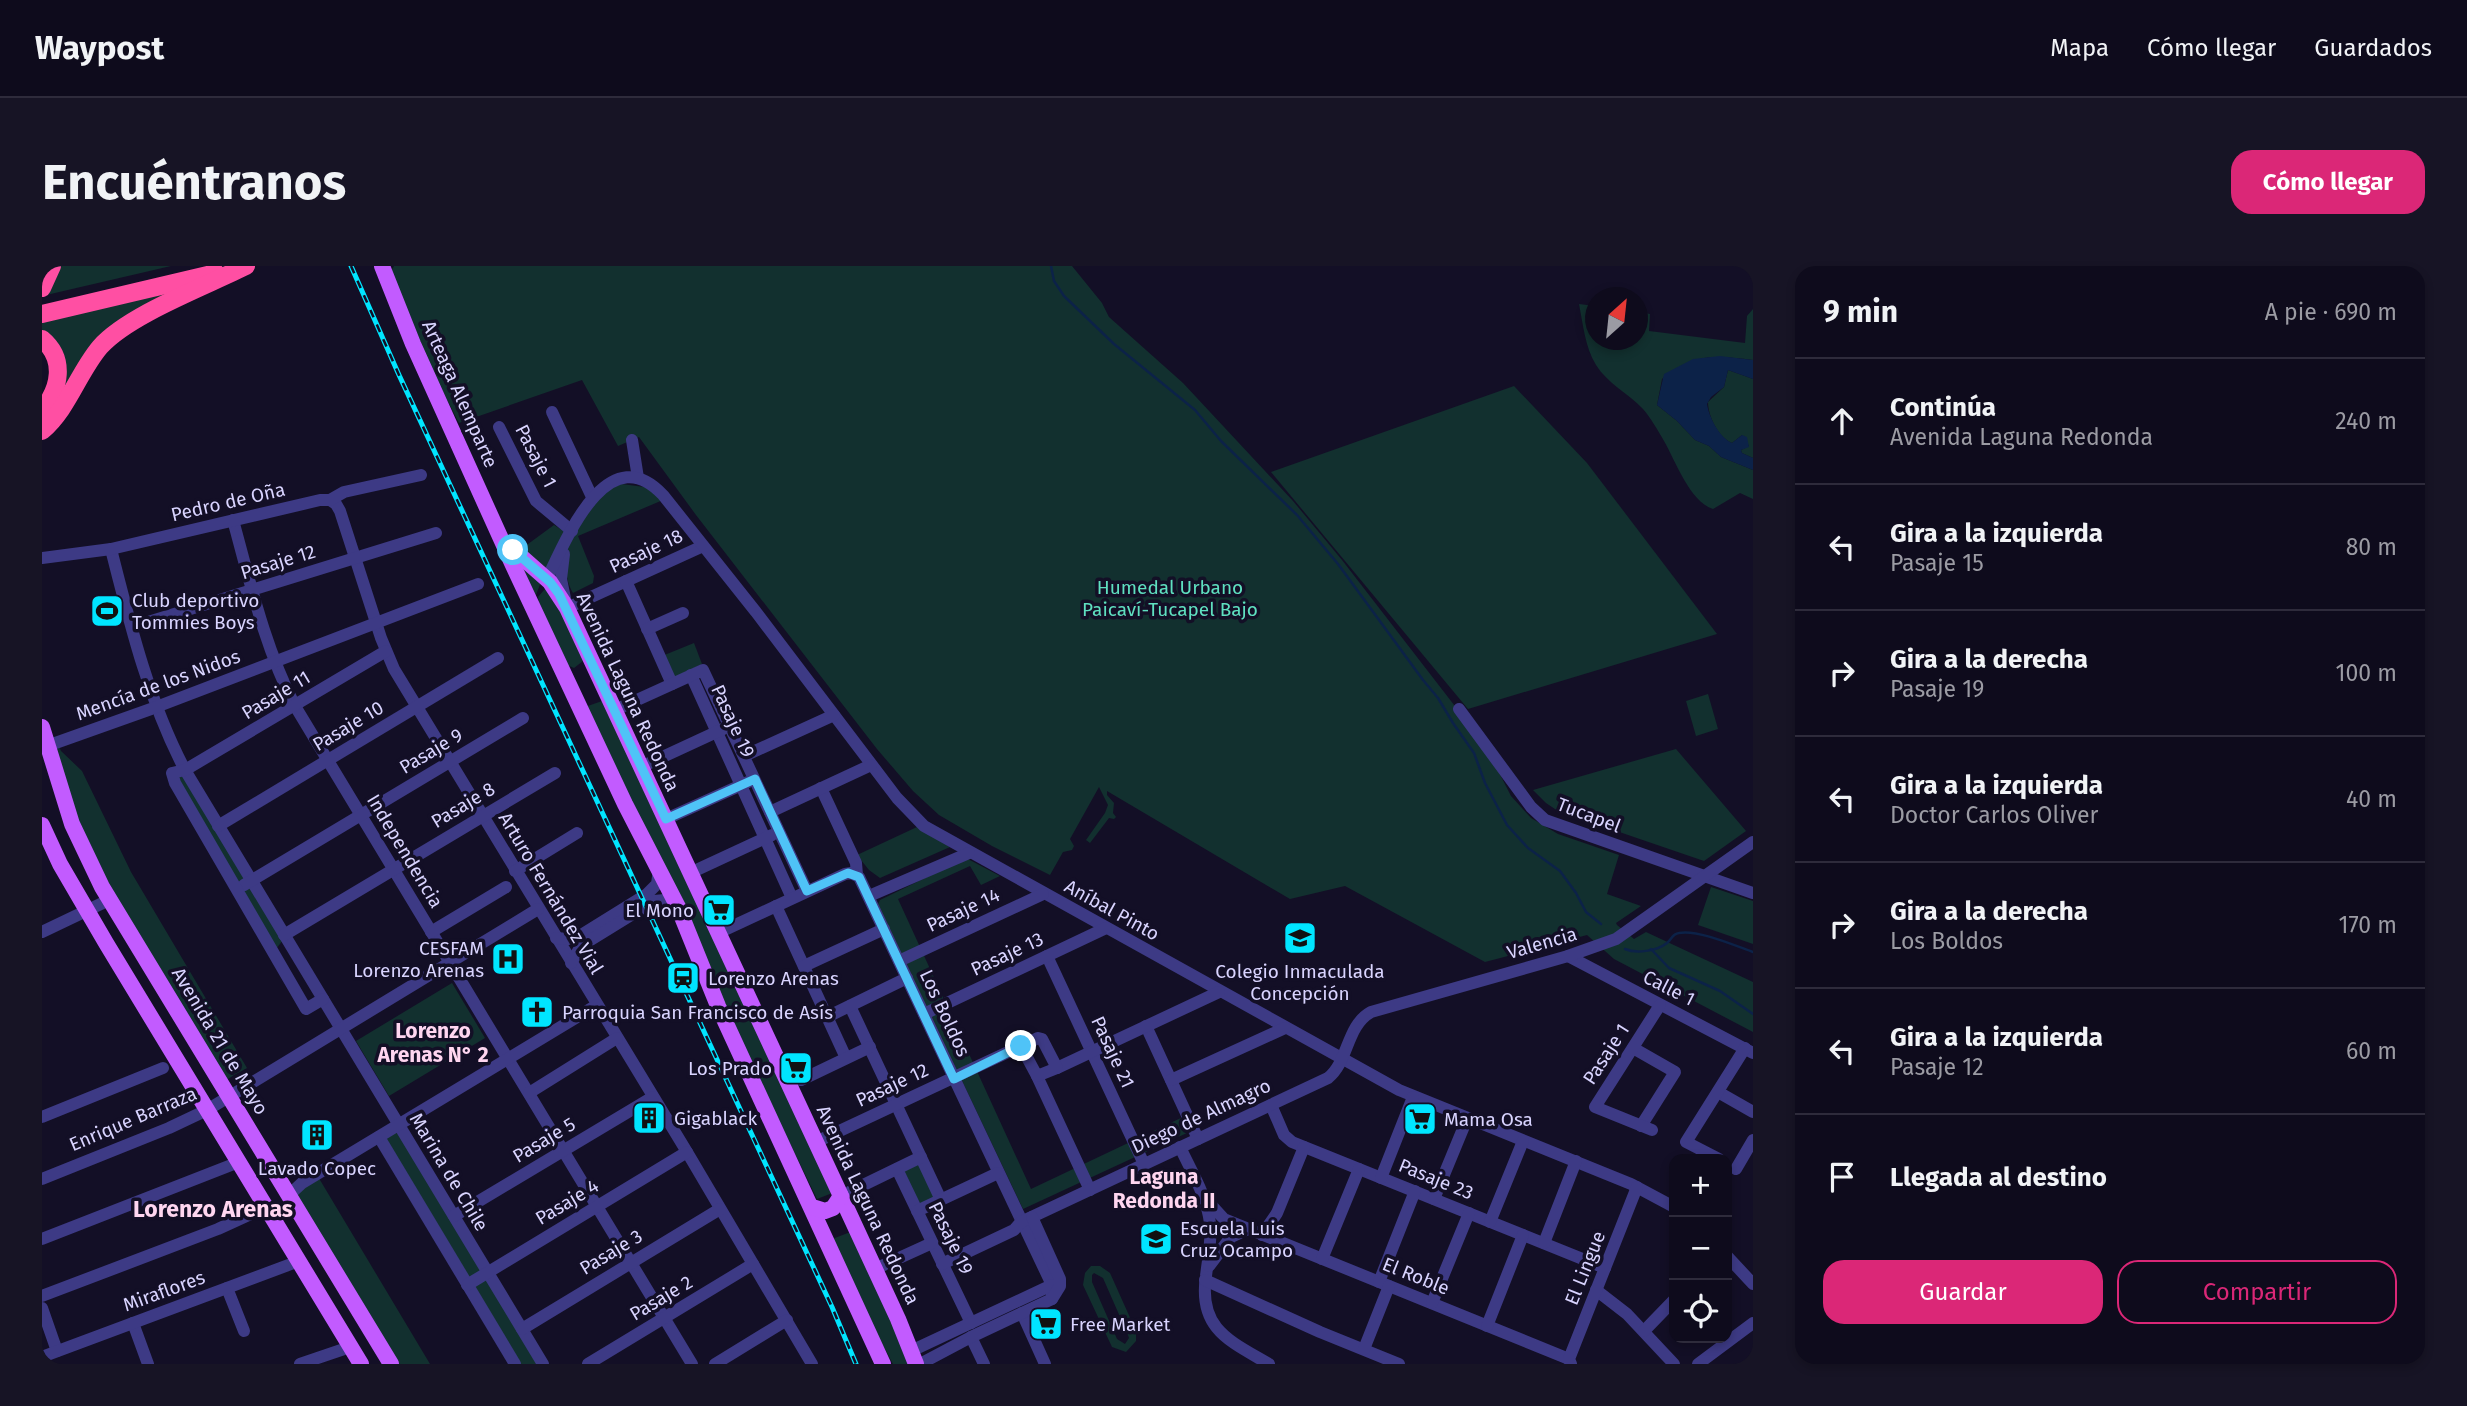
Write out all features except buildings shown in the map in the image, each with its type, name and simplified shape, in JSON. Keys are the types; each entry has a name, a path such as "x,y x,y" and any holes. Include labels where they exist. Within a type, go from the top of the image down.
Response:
{"highway":[{"path":"42,288 52,266"},
{"path":"42,304 202,266"},
{"path":"42,314 246,266"},
{"path":"42,431 56,416 96,353 117,331 246,266"},
{"path":"42,339 54,354 58,373 53,395 42,410"}],"main road":[{"name":"Arteaga Alemparte","path":"382,266 409,333 501,538"},
{"name":"Avenida Laguna Redonda","path":"501,538 547,579 567,608 816,1142 846,1194 858,1233 916,1360"},
{"path":"501,538 625,804 678,907 718,1006 883,1363"},
{"path":"536,612 547,579"},
{"path":"568,681 584,679 595,667"},
{"path":"580,707 582,701 590,695 600,694 612,704"},
{"name":"Avenida 21 de Mayo","path":"42,727 72,824 109,900 391,1364"},
{"path":"42,825 60,864 87,911 360,1364"},
{"path":"812,1207 825,1211 833,1209 846,1194"},
{"path":"826,1239 830,1230 838,1225 858,1233"},
{"path":"299,1262 307,1256 316,1239"}],"street":[{"path":"552,412 592,497"},
{"name":"Pasaje 1","path":"499,426 536,501 572,531"},
{"path":"547,579 592,497 618,479 638,478 632,440"},
{"name":"Pedro de Oña","path":"42,558 111,549 320,500 330,500 344,492 421,475"},
{"name":"Aníbal Pinto","path":"638,478 655,486 871,765 916,819 936,834 1413,1097 1576,1161 1637,1187 1669,1204"},
{"name":"Arturo Fernández Vial","path":"330,500 338,507 386,651 416,708 687,1152 812,1364"},
{"name":"Independencia","path":"233,520 252,590 276,662 295,706 692,1364"},
{"name":"Pasaje 12","path":"132,627 436,533"},
{"path":"565,543 561,579 567,608"},
{"name":"Pasaje 18","path":"567,608 702,545"},
{"name":"Marina de Chile","path":"111,549 132,627 158,706 185,771 543,1364"},
{"path":"626,581 672,684"},
{"name":"Mencía de los Nidos","path":"47,746 478,584"},
{"path":"647,629 683,613"},
{"name":"Pasaje 11","path":"185,771 386,651"},
{"name":"Pasaje 10","path":"218,826 498,658"},
{"path":"612,704 672,684 697,672"},
{"name":"Pasaje 19","path":"697,672 730,726 807,891"},
{"name":"Pasaje 19","path":"697,672 717,732 792,898"},
{"name":"Tucapel","path":"1459,709 1531,807 1545,820 1753,893"},
{"path":"744,756 834,715"},
{"name":"Pasaje 9","path":"251,881 523,718"},
{"path":"641,767 730,726"},
{"path":"770,812 871,765"},
{"path":"185,771 172,773 175,783 306,1009 323,999"},
{"name":"Pasaje 8","path":"284,935 555,773"},
{"path":"666,819 755,779"},
{"path":"718,933 848,873 857,875 856,863 821,788"},
{"path":"690,873 779,832"},
{"path":"515,871 577,833"},
{"name":"Valencia","path":"1340,1059 1359,1022 1378,1009 1568,956 1616,939 1753,842"},
{"path":"869,896 969,853"},
{"path":"556,938 568,939 580,935 647,894 657,884 659,869"},
{"name":"Los Boldos","path":"857,875 998,1173 1027,1220"},
{"path":"236,890 251,881"},
{"path":"431,932 506,887"},
{"name":"Pasaje 14","path":"899,961 1044,894"},
{"path":"42,932 109,900"},
{"path":"571,963 581,946 654,901 665,900 678,907"},
{"path":"776,906 846,1058"},
{"name":"Enrique Barraza","path":"45,1180 207,1110 538,909"},
{"name":"Pasaje 13","path":"924,1014 1106,928"},
{"path":"804,966 884,929"},
{"name":"Pasaje 21","path":"1047,956 1144,1164"},
{"name":"Calle 1","path":"1568,956 1749,1050"},
{"path":"827,1017 907,978"},
{"path":"1037,1076 1219,992"},
{"path":"289,1195 302,1183 597,1005"},
{"name":"Pasaje 1","path":"1633,1048 1681,1074 1647,1128 1591,1105 1633,1048 1660,1005"},
{"name":"Pasaje 19","path":"850,1006 941,1200"},
{"path":"1146,1026 1198,1139"},
{"path":"1171,1080 1285,1028"},
{"path":"528,1093 617,1038"},
{"path":"1058,1068 1042,1039 1038,1038 1021,1046 1090,1190"},
{"name":"Pasaje 12","path":"816,1142 1021,1046"},
{"path":"801,1080 870,1047"},
{"path":"1709,1154 1682,1141 1749,1050"},
{"name":"Diego de Almagro","path":"943,1264 1014,1230 1027,1220 1330,1076 1340,1059"},
{"path":"42,1117 163,1068"},
{"path":"1718,1092 1753,1112"},
{"name":"Pasaje 5","path":"453,1216 653,1097"},
{"path":"1381,1178 1413,1097"},
{"name":"Pasaje 23","path":"1271,1105 1284,1135 1292,1142 1605,1268"},
{"path":"1434,1199 1467,1119"},
{"path":"379,1137 515,1364"},
{"path":"1736,1169 1753,1140"},
{"path":"1490,1222 1523,1141"},
{"path":"1180,1147 1203,1196 1210,1230 1206,1275 1207,1313 1217,1329 1241,1350 1269,1364"},
{"path":"1262,1235 1278,1213 1304,1147"},
{"name":"Pasaje 4","path":"467,1285 687,1152"},
{"path":"846,1194 921,1157"},
{"path":"1544,1243 1576,1161"},
{"path":"42,1239 239,1162"},
{"name":"Pasaje 19","path":"897,1169 971,1323"},
{"path":"1322,1259 1359,1169"},
{"path":"917,1211 998,1173"},
{"name":"El Lingue","path":"1570,1361 1637,1187"},
{"path":"1364,1349 1415,1191"},
{"name":"El Roble","path":"1203,1196 1224,1219 1570,1361"},
{"path":"42,1296 218,1229 266,1207"},
{"name":"Pasaje 3","path":"522,1329 720,1209"},
{"path":"1432,1303 1469,1213"},
{"path":"1027,1220 1052,1285 1052,1299"},
{"path":"916,1360 1052,1299 1060,1286 1060,1279 1027,1220"},
{"path":"1206,1275 1231,1237 1248,1229"},
{"path":"1487,1326 1523,1235"},
{"path":"875,1269 932,1243"},
{"path":"1732,1261 1753,1284"},
{"name":"Miraflores","path":"42,1357 299,1262"},
{"name":"Pasaje 2","path":"588,1364 753,1264"},
{"path":"1206,1275 1399,1364"},
{"path":"916,1360 971,1323 1052,1285"},
{"path":"228,1288 244,1331"},
{"path":"1597,1290 1644,1331 1674,1364"},
{"path":"1644,1331 1669,1305"},
{"path":"42,1308 57,1351"},
{"path":"1021,1313 1045,1364"},
{"path":"715,1364 787,1320"},
{"path":"133,1323 148,1364"},
{"path":"1698,1364 1753,1323"},
{"path":"971,1337 984,1364"},
{"path":"300,1364 350,1347"}],"green space":[{"path":"57,266 171,266 42,296"},
{"name":"Humedal Urbano Paicaví-Tucapel Bajo","path":"394,266 1072,266 1102,303 1109,317 1183,383 1293,501 1485,745 1511,796 1531,818 1558,834 1619,855 1607,894 1641,906 1616,923 1617,925 1634,939 1646,932 1753,982 1753,1032 1614,959 1587,935 1485,962 1345,886 1290,899 1107,791 1114,803 1113,813 1116,817 1109,818 1090,843 1086,840 1108,805 1099,787 1070,839 1074,846 1072,850 1063,852 1050,875 992,846 939,815 913,791 877,749 639,437 618,446 582,380 459,423 425,357 391,271"},
{"path":"196,285 130,316 42,426 42,416 58,396 42,334 42,320"},
{"path":"1579,304 1585,305 1585,333"},
{"path":"1753,309 1753,360 1716,357 1684,364 1662,379 1657,405 1695,440 1709,446 1721,457 1753,470 1753,499 1740,493 1713,509 1697,498 1646,413 1606,377 1589,350 1648,350 1648,314 1649,331 1745,343 1747,316"},
{"path":"1728,370 1753,379 1753,458 1742,453 1741,450 1749,446 1742,435 1732,443 1727,440 1718,431 1710,413 1708,402 1724,387"},
{"path":"1514,386 1587,463 1717,634 1468,709 1271,472"},
{"path":"614,483 652,488 663,500 578,536 594,576 593,583 573,593 566,565 567,542 572,522 583,506"},
{"path":"554,525 565,532 534,600 513,555"},
{"path":"545,589 553,595 583,661 574,668 565,664 539,603 538,597"},
{"path":"694,643 702,664 674,678 662,656"},
{"path":"1708,694 1718,729 1696,736 1686,701"},
{"path":"602,701 835,1192 817,1199 723,1005 585,707"},
{"path":"59,746 82,771 131,872 247,1068 226,1080 107,883 75,815 55,749"},
{"path":"1676,749 1746,831 1704,861 1558,811 1533,790"},
{"path":"183,776 283,940 276,949 176,778"},
{"path":"917,827 950,847 880,878 869,870 857,855"},
{"path":"966,858 1000,876 981,885 970,866 898,899 1031,1189 1183,1117 1189,1132 1023,1209 878,904 880,900"},
{"path":"1711,887 1753,901 1753,944 1698,925"},
{"path":"452,983 485,1038 389,1096 356,1041"},
{"path":"397,1131 538,1364 518,1364 382,1139"},
{"path":"920,1162 937,1199 920,1206 903,1171"},
{"path":"317,1175 430,1364 395,1364 294,1192"},
{"path":"853,1231 910,1364 893,1364 827,1241"},
{"path":"1091,1266 1100,1266 1110,1273 1136,1331 1136,1341 1126,1352 1112,1347 1083,1285 1085,1273","holes":["1094,1273 1103,1278 1128,1335 1125,1344 1117,1339 1092,1282"]}],"water":[{"path":"1720,356 1753,360 1753,379 1728,370 1724,387 1711,397 1707,404 1715,426 1727,440 1732,443 1742,435 1747,437 1749,447 1741,450 1753,458 1753,470 1721,457 1709,446 1695,440 1657,405 1664,374 1693,359"}],"waterway":[{"path":"1051,266 1054,281 1064,296 1114,344 1195,410 1221,441 1297,515 1338,564 1438,698 1474,753 1485,783 1507,825 1528,848 1560,871 1586,912 1601,924"},
{"path":"1625,949 1652,950 1663,946 1675,934 1687,932 1753,952"},
{"path":"1651,949 1669,968 1720,991 1753,1014"}],"railway":[{"path":"351,266 856,1364"}],"place":[{"name":"Club deportivo Tommies Boys","path":"107,611"},
{"name":"El Mono","path":"719,910"},
{"name":"Colegio Inmaculada Concepción","path":"1300,938"},
{"name":"CESFAM Lorenzo Arenas","path":"508,959"},
{"name":"Lorenzo Arenas","path":"683,978"},
{"name":"Parroquia San Francisco de Asís","path":"537,1012"},
{"name":"Los Prado","path":"796,1068"},
{"name":"Gigablack","path":"649,1118"},
{"name":"Mama Osa","path":"1420,1119"},
{"name":"Lavado Copec","path":"317,1135"},
{"name":"Escuela Luis Cruz Ocampo","path":"1156,1239"},
{"name":"Free Market","path":"1046,1324"}],"district":[{"name":"Lorenzo Arenas N° 2","path":"433,1043"},
{"name":"Laguna Redonda II","path":"1164,1189"},
{"name":"Lorenzo Arenas","path":"213,1209"}],"route":[{"path":"513,550 550,582 567,608 666,819 755,779 807,891 848,873 859,877 954,1079 1021,1046"}]}
